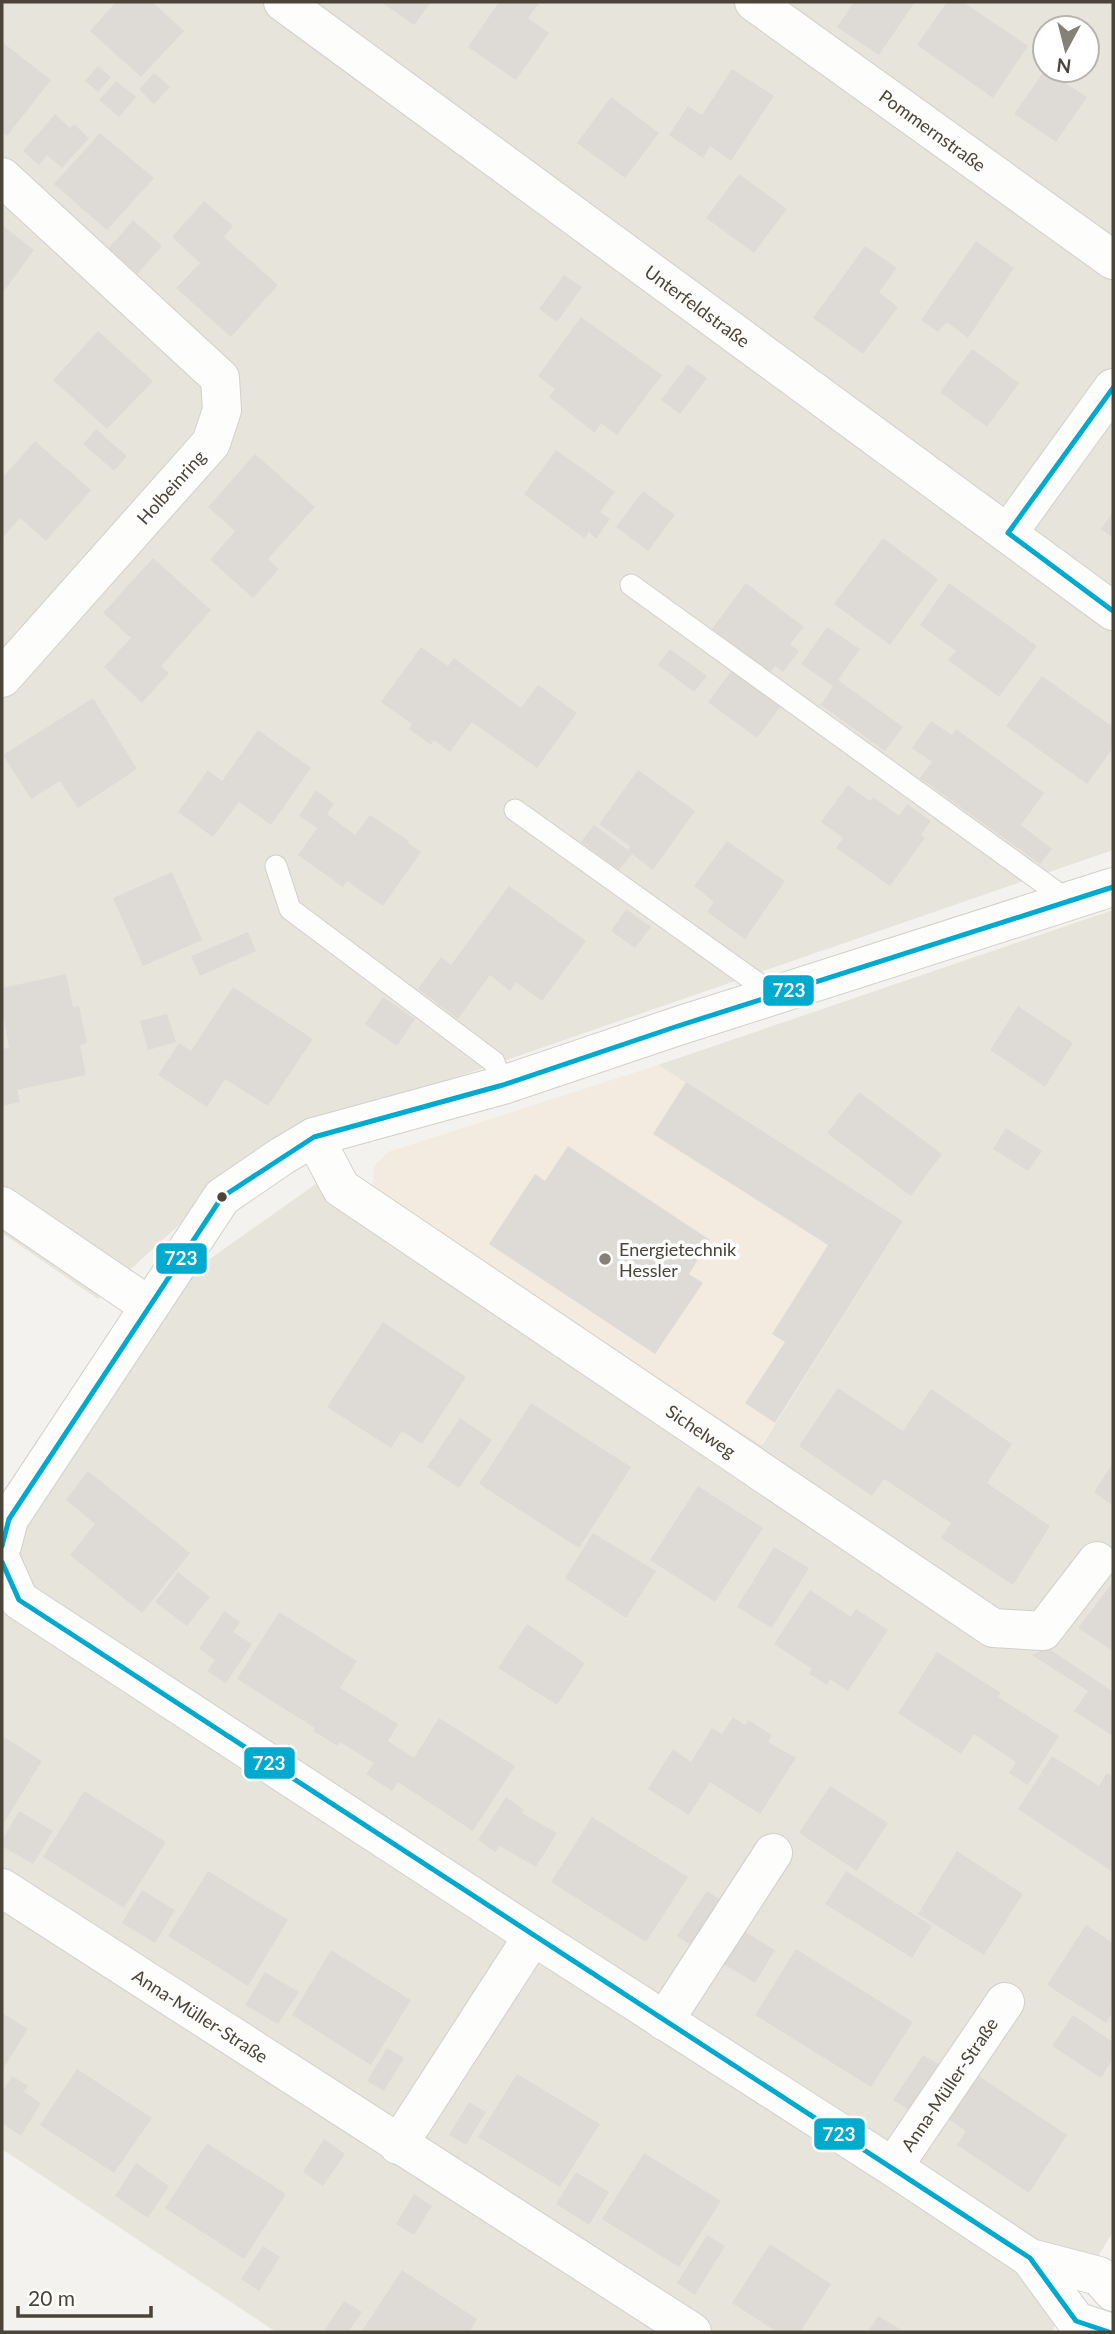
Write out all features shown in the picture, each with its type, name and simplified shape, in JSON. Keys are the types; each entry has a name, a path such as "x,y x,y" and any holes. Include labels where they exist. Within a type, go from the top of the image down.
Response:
{"street":[{"name":"Unterfeldstraße","path":"283,2 1113,611"},
{"name":"Pommernstraße","path":"754,2 1113,260"},
{"name":"Holbeinring","path":"2,177 220,378 222,410 211,443 2,678"},
{"path":"1008,533 1113,388"},
{"path":"2,1546 9,1519 222,1197 282,1156 314,1138 503,1085 1113,887"},
{"name":"Sichelweg","path":"314,1138 341,1188 993,1628 1043,1631 1097,1561"},
{"path":"2,1206 149,1306"},
{"name":"Anna-Müller-Straße","path":"2,1562 19,1601 1030,2258 1099,2276 1113,2292"},
{"path":"664,2021 773,1853"},
{"name":"Anna-Müller-Straße","path":"2,1888 692,2332"},
{"path":"398,2145 533,1936"},
{"name":"Anna-Müller-Straße","path":"893,2167 1006,2002"},
{"name":"Anna-Müller-Straße","path":"1030,2258 1076,2321 1109,2332"}],"lane":[{"path":"631,585 1070,902"},
{"path":"515,810 774,995"},
{"path":"276,866 290,909 494,1062 503,1085"}],"shaded area":[{"path":"2,2 1113,2 1113,850 270,1142 98,1299 2,1233"},
{"path":"1113,910 1113,2232 1051,2332 276,2332 2,2149 2,1498 111,1329 327,1176 399,1214 762,1445 903,1221 658,1065"},
{"path":"658,1065 903,1221 761,1445 389,1208 376,1193 373,1183 374,1166 388,1152"}],"building":[{"path":"116,2 152,2 184,31 141,77 90,31"},
{"path":"381,2 431,2 414,25"},
{"path":"499,2 540,2 528,18 549,33 516,80 468,47"},
{"path":"854,2 915,2 879,55 837,27"},
{"path":"947,2 963,2 1028,46 993,98 917,45"},
{"path":"2,42 51,80 7,136 2,132"},
{"path":"98,66 111,77 98,92 85,81"},
{"path":"732,69 774,96 731,161 710,146 703,158 669,135 688,106 702,115"},
{"path":"154,73 170,87 154,104 139,89"},
{"path":"116,81 136,97 119,117 99,100"},
{"path":"1035,84 1067,84 1087,97 1056,142 1014,114"},
{"path":"611,97 659,133 625,178 577,143"},
{"path":"55,114 70,128 74,124 89,138 62,168 47,155 39,165 23,151"},
{"path":"100,133 154,178 107,230 54,184"},
{"path":"739,174 787,209 754,253 706,218"},
{"path":"204,201 233,226 224,237 278,285 231,337 176,288 200,263 172,237"},
{"path":"133,220 162,246 137,274 109,248"},
{"path":"2,225 34,250 2,294"},
{"path":"976,241 1014,268 968,338 947,322 938,332 921,320"},
{"path":"865,246 897,268 879,292 898,307 863,354 813,318"},
{"path":"564,275 582,287 557,322 539,309"},
{"path":"581,317 662,375 617,435 601,423 595,433 549,397 555,389 538,376"},
{"path":"98,331 153,381 107,429 53,380"},
{"path":"972,349 1019,383 987,427 940,392"},
{"path":"688,364 707,378 680,414 661,400"},
{"path":"96,429 127,456 114,471 83,444"},
{"path":"35,441 91,490 46,541 20,518 2,538 2,478"},
{"path":"556,450 615,492 600,512 610,519 596,539 589,532 584,538 524,494"},
{"path":"255,454 315,507 268,559 279,569 253,598 210,560 235,531 208,507"},
{"path":"643,491 675,515 648,551 616,527"},
{"path":"1113,512 1113,538 1101,529"},
{"path":"883,538 938,579 890,645 834,604"},
{"path":"153,558 211,610 161,666 169,673 142,703 104,667 131,638 103,613"},
{"path":"746,583 804,627 790,644 799,651 783,672 775,666 770,672 712,629"},
{"path":"949,583 1037,646 999,697 948,660 956,651 920,625"},
{"path":"827,627 860,649 838,680 903,727 885,751 821,705 833,686 801,664"},
{"path":"421,647 448,666 454,658 521,708 538,685 577,713 537,768 472,722 450,752 434,740 431,745 409,729 412,724 381,702"},
{"path":"670,649 707,676 694,692 658,665"},
{"path":"732,670 781,706 757,738 708,702"},
{"path":"1042,676 1113,727 1113,748 1087,784 1006,726"},
{"path":"93,698 137,769 78,808 60,781 31,799 3,755"},
{"path":"931,721 952,735 956,729 1044,793 1021,825 1052,849 1040,864 920,778 932,762 912,748"},
{"path":"258,730 311,768 271,825 239,802 213,837 178,812 208,770 222,781"},
{"path":"638,770 695,811 653,870 632,854 619,870 581,842 594,825 629,851 630,846 599,824"},
{"path":"848,785 870,801 873,797 899,816 907,804 931,821 921,835 925,838 890,886 836,848 843,838 821,822"},
{"path":"316,790 334,804 327,814 355,835 370,815 421,852 383,906 347,881 343,887 298,855 317,828 299,816"},
{"path":"727,841 785,881 745,939 707,912 714,902 694,886"},
{"path":"172,872 202,940 143,966 113,898"},
{"path":"509,886 586,941 542,1001 516,982 510,991 490,975 458,1019 418,989 441,957 451,965"},
{"path":"626,909 651,927 635,948 611,931"},
{"path":"248,932 256,951 200,976 191,956"},
{"path":"66,974 73,1007 79,1006 87,1043 80,1045 86,1075 17,1090 20,1102 2,1106 2,1049 9,1048 2,1007 2,988"},
{"path":"233,987 313,1039 268,1106 225,1079 207,1107 158,1075 179,1043 191,1051"},
{"path":"383,997 415,1019 397,1046 365,1024"},
{"path":"1018,1006 1073,1043 1045,1087 990,1050"},
{"path":"167,1014 176,1042 148,1050 140,1021"},
{"path":"686,1082 903,1221 775,1423 745,1403 785,1342 772,1334 828,1245 653,1134"},
{"path":"859,1092 942,1154 911,1196 827,1133"},
{"path":"1006,1128 1042,1151 1028,1171 993,1149"},
{"name":"Energietechnik Hessler","path":"568,1146 710,1240 689,1274 703,1283 655,1354 489,1244 535,1174 545,1181"},
{"path":"383,1322 466,1377 422,1444 402,1431 391,1448 327,1407"},
{"path":"838,1388 903,1431 931,1389 1012,1444 987,1483 1050,1526 1013,1585 941,1538 951,1523 884,1479 872,1496 799,1446"},
{"path":"531,1403 631,1467 579,1548 479,1484"},
{"path":"460,1418 492,1440 459,1488 427,1467"},
{"path":"1113,1463 1113,1506 1094,1492"},
{"path":"88,1471 190,1553 142,1613 70,1555 95,1524 66,1500"},
{"path":"698,1486 763,1528 715,1602 650,1560"},
{"path":"593,1533 656,1571 626,1618 565,1578"},
{"path":"774,1547 809,1568 772,1628 737,1607"},
{"path":"178,1572 210,1597 187,1626 155,1602"},
{"path":"1113,1582 1113,1651 1078,1628"},
{"path":"810,1590 851,1617 856,1609 888,1630 848,1691 830,1679 827,1685 809,1674 812,1669 774,1644"},
{"path":"224,1611 240,1622 233,1632 252,1644 226,1683 207,1671 215,1660 199,1649"},
{"path":"279,1612 357,1661 340,1688 398,1724 388,1741 414,1758 439,1718 515,1766 473,1831 398,1782 392,1791 366,1774 374,1763 340,1742 338,1746 313,1731 315,1728 237,1679"},
{"path":"527,1624 585,1663 557,1705 498,1668"},
{"path":"1048,1648 1113,1692 1113,1736 1074,1711 1088,1691 1032,1655"},
{"path":"937,1652 1001,1693 998,1697 1059,1736 1028,1785 1009,1773 1016,1762 974,1734 961,1754 898,1713"},
{"path":"733,1717 745,1725 748,1720 772,1735 768,1742 796,1758 760,1814 710,1782 689,1815 648,1789 673,1749 691,1762 712,1728 722,1734"},
{"path":"2,1736 42,1761 2,1826"},
{"path":"1052,1756 1099,1786 1107,1773 1113,1777 1113,1872 1018,1809"},
{"path":"830,1786 888,1823 857,1871 799,1833"},
{"path":"84,1791 166,1842 124,1908 43,1857"},
{"path":"506,1797 524,1810 522,1813 557,1833 536,1867 500,1846 495,1852 478,1840"},
{"path":"19,1811 53,1831 33,1864 2,1846 2,1840"},
{"path":"592,1817 688,1877 646,1942 551,1882"},
{"path":"957,1851 1023,1894 984,1955 918,1914"},
{"path":"208,1871 288,1920 248,1986 168,1936"},
{"path":"846,1871 932,1926 912,1958 825,1904"},
{"path":"142,1890 175,1910 155,1943 122,1923"},
{"path":"707,1891 724,1902 694,1947 677,1936"},
{"path":"1086,1925 1113,1943 1113,2012 1106,2023 1047,1985"},
{"path":"742,1930 775,1950 755,1983 722,1963"},
{"path":"796,1949 913,2022 871,2087 755,2015"},
{"path":"331,1950 411,2000 371,2065 292,2015"},
{"path":"265,1972 299,1992 278,2024 245,2005"},
{"path":"2,2013 28,2029 2,2071"},
{"path":"1073,2015 1113,2042 1113,2059 1101,2078 1052,2046"},
{"path":"387,2048 404,2058 384,2091 367,2081"},
{"path":"923,2055 940,2065 911,2111 893,2100"},
{"path":"77,2069 152,2118 114,2173 40,2125"},
{"path":"973,2072 1067,2135 1029,2193 957,2145 966,2131 944,2116"},
{"path":"517,2074 600,2124 560,2187 478,2137"},
{"path":"12,2076 28,2086 24,2092 41,2103 21,2136 2,2123 2,2092"},
{"path":"469,2102 486,2112 466,2145 449,2135"},
{"path":"324,2139 345,2154 323,2186 303,2172"},
{"path":"207,2143 286,2194 244,2259 165,2208"},
{"path":"644,2153 721,2201 679,2267 602,2219"},
{"path":"136,2163 169,2186 148,2218 115,2196"},
{"path":"576,2172 609,2192 589,2225 556,2204"},
{"path":"414,2194 432,2206 414,2235 396,2224"},
{"path":"707,2235 725,2246 695,2295 677,2283"},
{"path":"770,2244 831,2284 800,2332 777,2332 732,2303"},
{"path":"263,2246 280,2257 259,2291 241,2279"},
{"path":"402,2270 477,2319 469,2332 362,2331"},
{"path":"344,2301 362,2312 348,2332 324,2331"},
{"path":"878,2316 905,2332 868,2332"}],"transit line":[{"name":"723","path":"1008,533 1113,388"},
{"name":"723","path":"1008,533 1113,611"},
{"name":"723","path":"2,1546 9,1519 222,1197 314,1137 503,1085 1113,887"},
{"name":"723","path":"2,1562 19,1600 1030,2258 1076,2321 1109,2332"}],"place":[{"name":"Energietechnik Hessler","path":"605,1259"}]}
